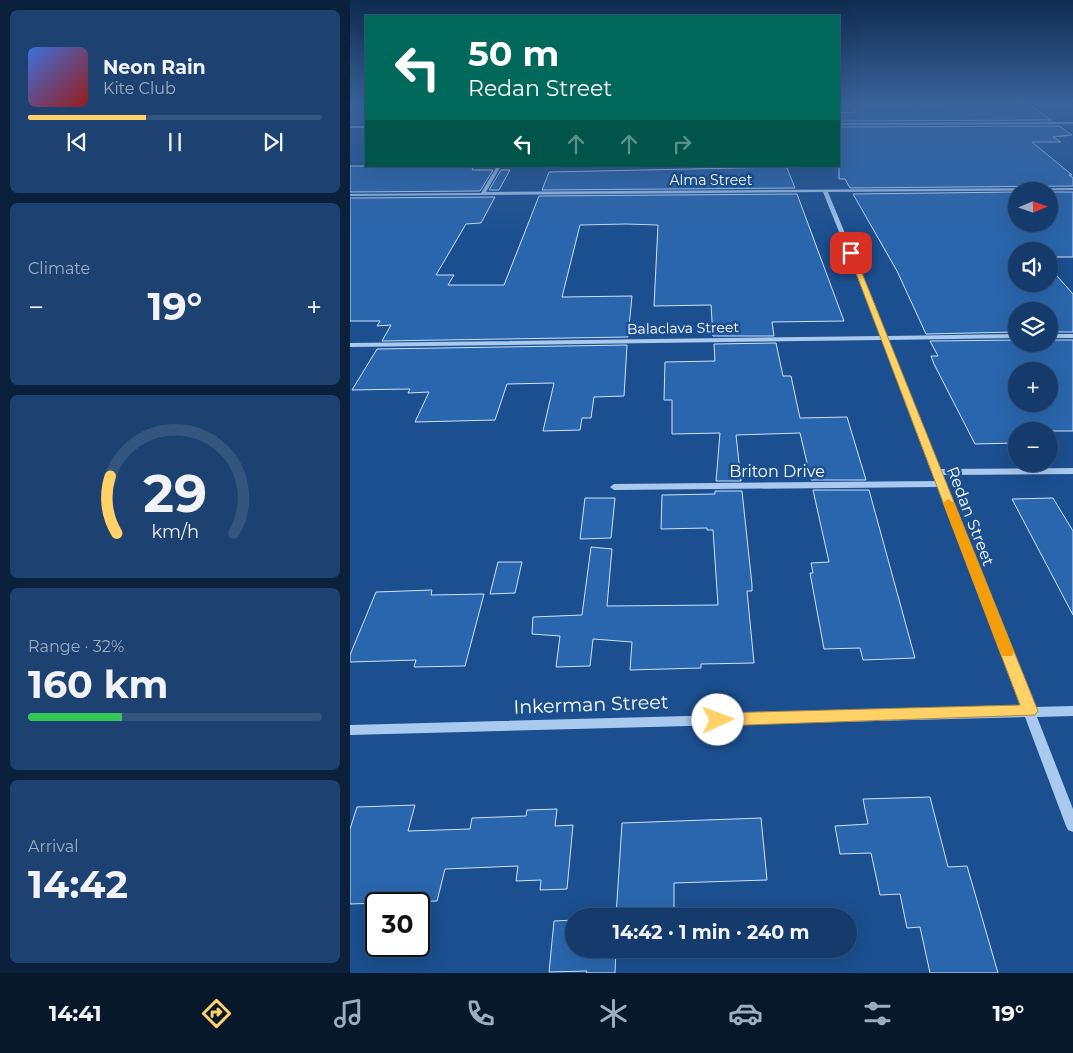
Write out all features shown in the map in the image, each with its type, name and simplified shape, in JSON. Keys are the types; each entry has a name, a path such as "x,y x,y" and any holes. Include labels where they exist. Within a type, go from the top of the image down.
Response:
{"street":[{"path":"483,193 498,167"},
{"name":"Alma Street","path":"350,195 1073,189"},
{"name":"Redan Street","path":"825,191 886,338 1073,826"},
{"name":"Balaclava Street","path":"350,346 1008,336"},
{"path":"1058,336 1073,336"},
{"path":"937,472 1073,470"},
{"name":"Briton Drive","path":"614,487 941,484"},
{"name":"Inkerman Street","path":"350,730 1073,711"}],"building":[{"path":"840,147 1039,147 1072,175 1069,175 1073,178 1073,186 1058,186 1058,182 1008,182 1008,187 850,188 845,179 839,179"},
{"path":"350,166 474,167 472,170 493,170 480,191 350,192"},
{"path":"787,168 795,188 542,190 549,172"},
{"path":"501,170 510,170 499,190 489,190"},
{"path":"1008,192 1008,232 1058,232 1058,192 1073,192 1073,257 1058,257 1058,242 1008,242 1008,292 1058,292 1058,277 1073,294 1073,332 1058,332 1058,302 1008,302 1008,332 926,334 897,271 853,194"},
{"path":"797,194 844,321 772,322 774,336 713,336 711,305 654,306 658,225 626,224 580,225 562,297 632,296 628,337 382,341 391,325 377,326 380,321 350,321 350,198 495,197 481,223 466,224 436,275 454,275 448,285 504,285 539,196"},
{"path":"1008,340 1008,352 1058,352 1058,340 1073,340 1073,431 1058,431 1058,422 1008,422 1008,443 975,444 931,356 938,356 930,341"},
{"path":"776,343 783,376 791,376 800,418 847,417 866,480 811,480 800,433 736,435 741,481 716,481 720,433 672,434 672,400 664,400 665,362 715,361 714,344"},
{"path":"627,345 624,396 594,397 591,418 582,418 580,430 543,431 554,383 507,384 495,420 415,422 429,392 408,393 410,389 352,390 377,349"},
{"path":"813,490 869,490 915,658 863,660 860,648 824,649 810,573 813,573 811,563 829,562"},
{"path":"715,491 742,491 752,585 752,591 747,591 754,663 701,664 701,668 630,670 632,642 593,639 590,666 556,667 560,636 532,634 533,617 582,615 591,547 612,549 607,606 718,605 713,530 707,530 707,528 661,529 662,495 715,494"},
{"path":"585,498 615,498 611,538 580,539"},
{"path":"1053,498 1073,531 1073,615 1012,499"},
{"path":"498,562 522,562 515,593 490,594"},
{"path":"432,590 431,595 484,594 465,666 414,667 416,660 350,662 350,655 376,592"},
{"path":"930,797 948,867 967,866 998,973 930,973 920,927 907,928 900,894 880,895 871,853 840,854 835,826 868,824 863,799"},
{"path":"415,805 408,831 470,829 472,818 526,816 527,810 557,809 555,826 573,825 567,889 540,890 541,880 516,881 518,866 445,869 437,901 430,901 430,892 365,892 365,903 350,904 350,829 357,807"},
{"path":"761,818 767,880 674,883 674,908 617,908 622,823"},
{"path":"565,920 565,958 616,958 615,973 586,973 587,971 549,972 554,921"}],"slow traffic":[{"path":"948,503 1007,652"}],"route":[{"path":"718,720 1030,711 886,338 851,253"}]}
